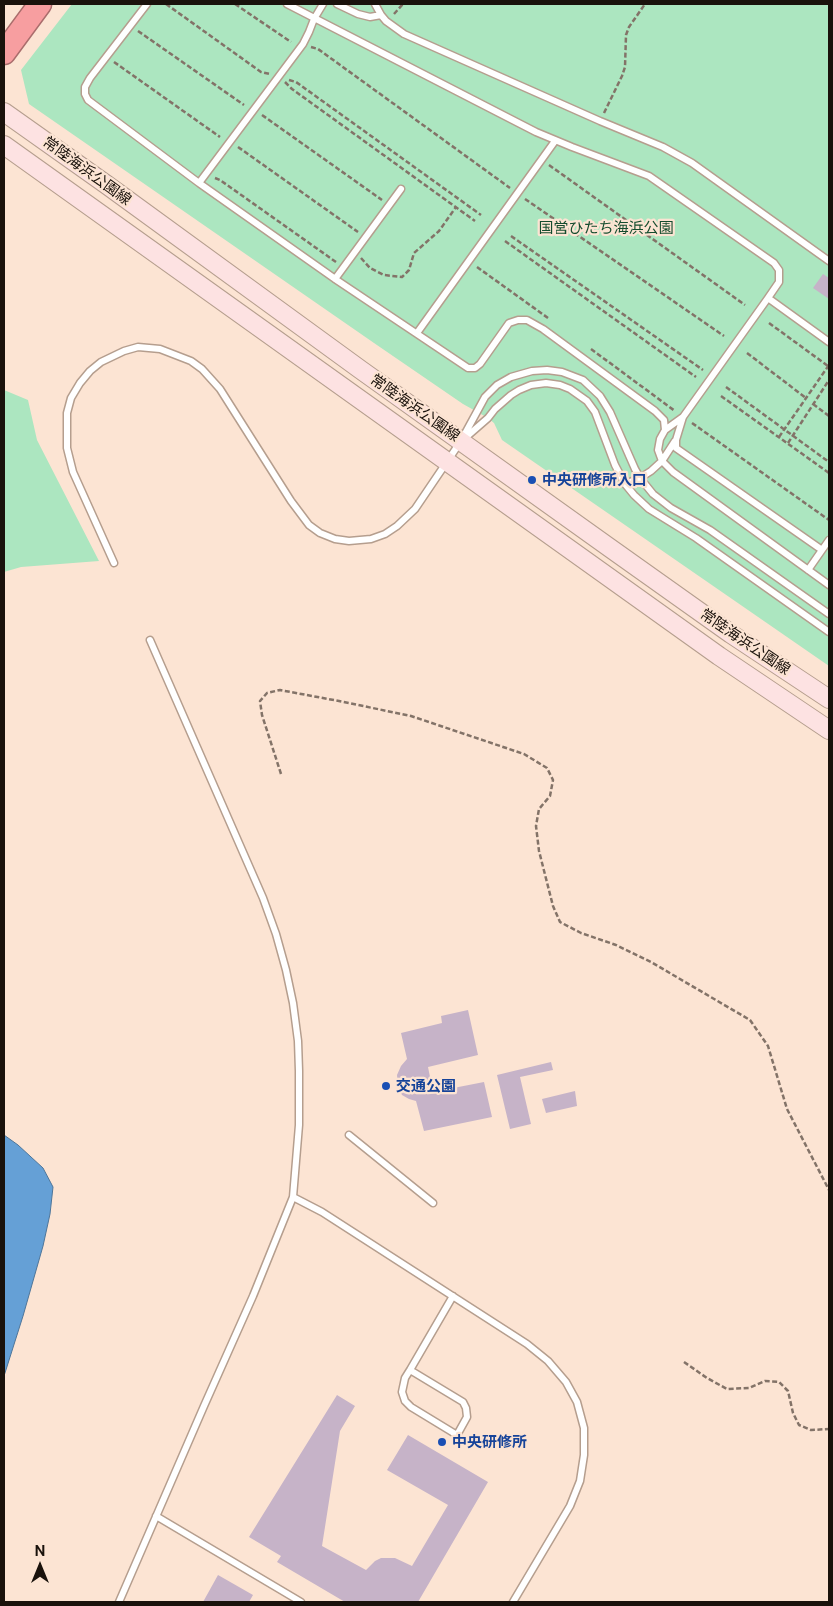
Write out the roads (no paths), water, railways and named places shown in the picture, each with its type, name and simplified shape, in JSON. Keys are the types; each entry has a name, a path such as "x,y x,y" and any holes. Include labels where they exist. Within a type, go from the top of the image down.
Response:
{"highway":[{"path":"4,53 40,4"}],"main road":[{"name":"常陸海浜公園線","path":"4,112 731,634 829,699"},
{"name":"常陸海浜公園線","path":"4,145 719,656 829,730"}],"lane":[{"path":"147,4 90,78 84,94 88,100 198,183 335,279 468,368 475,368 480,364 509,323 527,320 655,411 664,420 665,430"},
{"path":"286,4 536,132 649,176 774,263 779,270 779,282 683,417 676,440 662,461 640,478 625,484"},
{"path":"198,183 303,44 323,4"},
{"path":"337,4 358,14 370,17 381,15"},
{"path":"376,4 386,21 404,34 663,147 692,163 829,261"},
{"path":"417,333 555,140"},
{"path":"335,279 401,190"},
{"path":"768,298 829,342"},
{"path":"114,563 73,472 67,448 67,414 71,398 90,370 101,362 124,351 138,347 160,349 175,354 202,369 220,388 291,501 309,525 320,533 335,539 360,541 385,534 398,526 414,509 461,441 485,397 497,385 511,377 532,371 547,370 562,372 583,380 600,396 610,412 640,478 653,494 671,508 710,530 829,614"},
{"path":"461,441 488,418 511,394 519,390 531,385 546,383 570,389 580,396 595,412 615,465 625,484 634,495 649,509 696,538 829,632"},
{"path":"683,417 665,430 660,439 658,450 662,461 673,472 829,585"},
{"path":"676,440 676,448 679,451 822,550"},
{"path":"808,570 829,540"},
{"path":"119,1602 253,1296 293,1197 299,1125 299,1071 295,1022 286,970 276,934 263,898 150,640"},
{"path":"349,1135 433,1203"},
{"path":"293,1197 322,1212 527,1344 548,1361 566,1382 577,1402 584,1428 584,1455 580,1481 570,1506 513,1602"},
{"path":"410,1370 463,1402 467,1417 457,1435 411,1407 405,1401 402,1392 410,1370 452,1296"},
{"path":"156,1516 301,1602"}],"water":[{"path":"4,1135 43,1168 53,1187 50,1214 43,1246 4,1376"}],"place":[{"name":"中央研修所入口","path":"532,480"},
{"name":"交通公園","path":"386,1086"},
{"name":"中央研修所","path":"442,1442"}],"park label":[{"name":"国営ひたち海浜公園","path":"606,228"}]}
